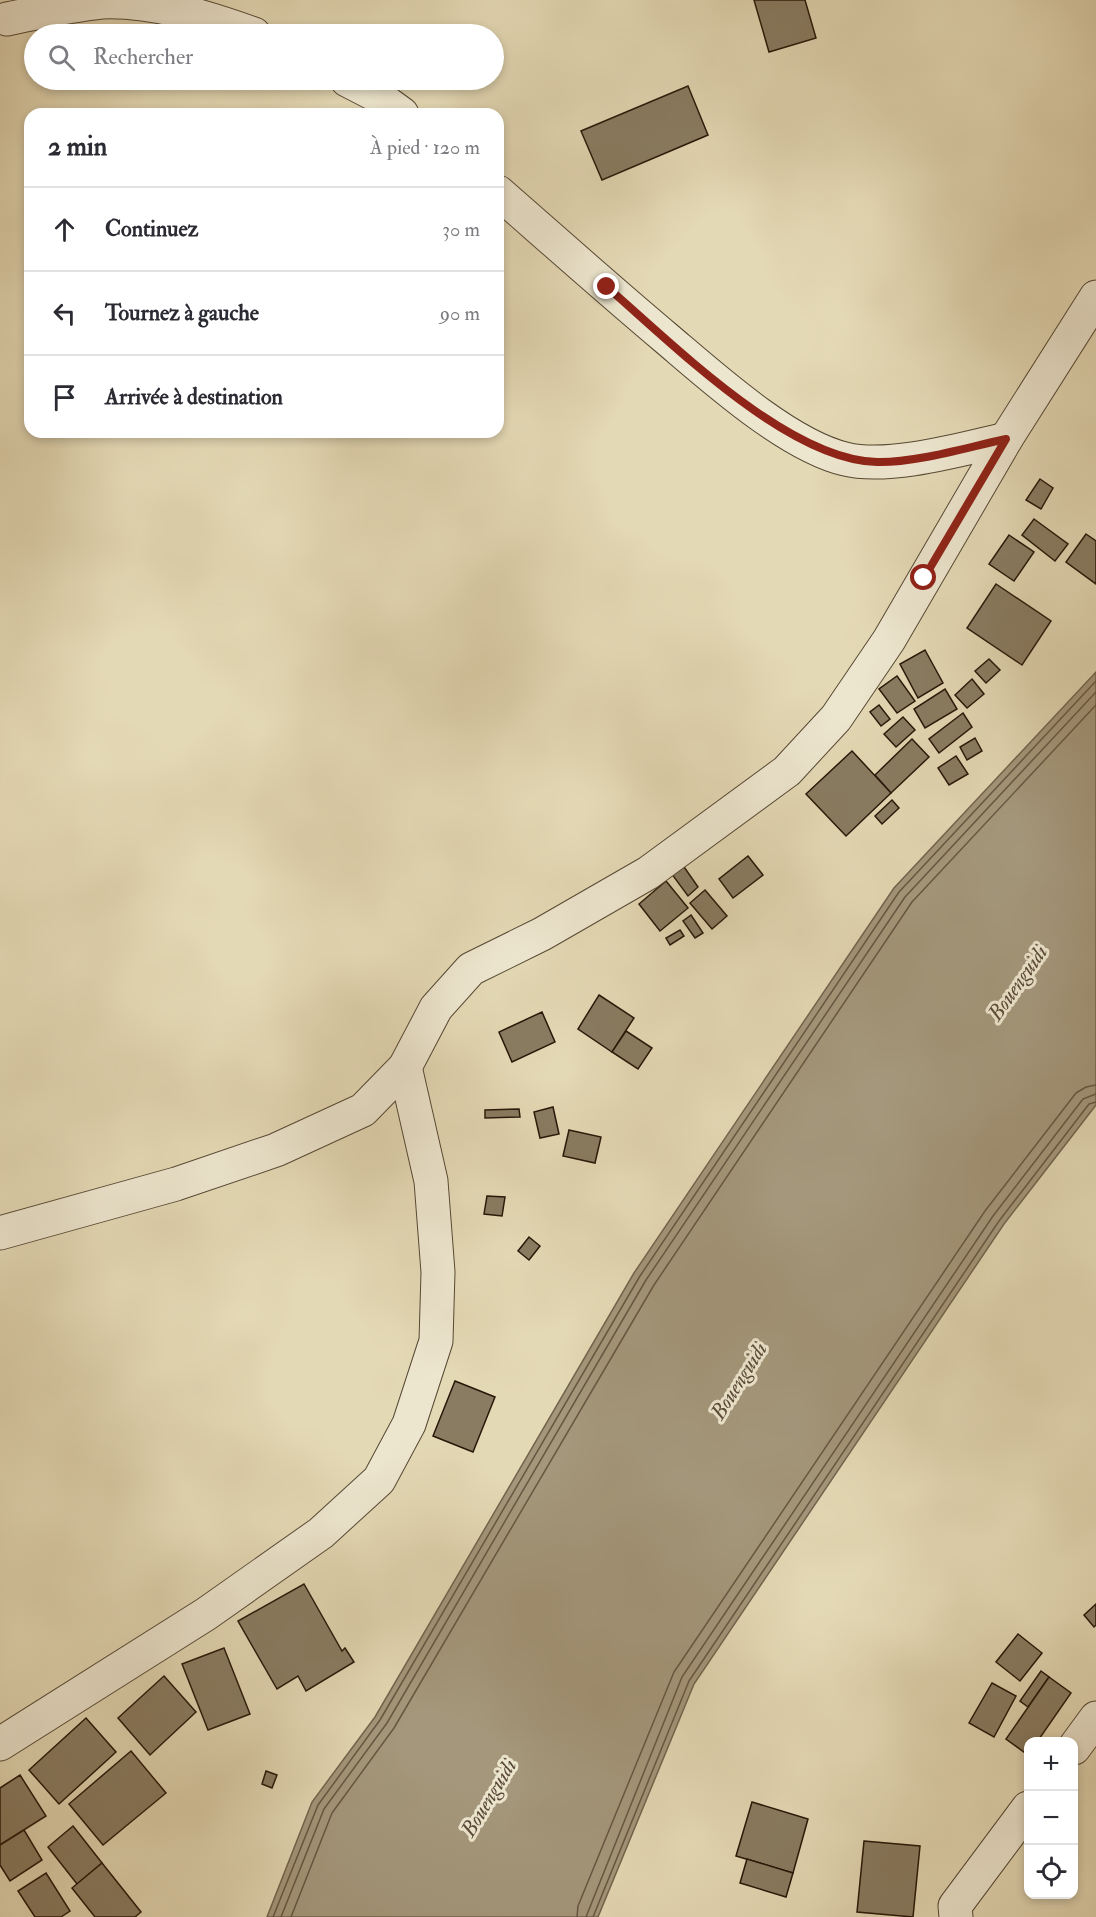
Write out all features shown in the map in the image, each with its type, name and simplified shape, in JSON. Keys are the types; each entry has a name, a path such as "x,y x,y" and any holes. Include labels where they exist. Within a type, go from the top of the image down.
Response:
{"street":[{"path":"11,15 103,2 140,3 209,18 226,24"},
{"path":"366,90 394,108"},
{"path":"504,197 716,382 805,443 845,459 879,462 940,453 1006,439"},
{"path":"0,1233 176,1184 276,1150 363,1110 405,1067 436,1008 471,969 542,934 648,873 787,771 836,718 889,640 1006,439 1096,297"},
{"path":"0,1744 206,1614 321,1533 379,1480 409,1424 436,1341 438,1272 430,1181 405,1067"},
{"path":"1078,1743 1096,1718"},
{"path":"956,1917 955,1906 1024,1815"}],"water":[{"name":"Bouenguidi","path":"1096,672 1096,1105 1004,1224 694,1684 598,1917 267,1917 312,1802 375,1717 634,1273 894,888"}],"building":[{"path":"754,0 805,0 816,38 769,52"},
{"path":"688,86 708,135 602,180 581,131"},
{"path":"1040,479 1053,488 1041,509 1026,500"},
{"path":"1034,519 1068,544 1055,561 1022,535"},
{"path":"1086,534 1096,541 1096,584 1066,562"},
{"path":"1009,535 1034,552 1014,581 989,564"},
{"path":"996,584 1051,621 1022,665 967,628"},
{"path":"925,650 943,683 918,698 900,664"},
{"path":"989,659 1000,670 986,683 975,671"},
{"path":"897,676 915,701 897,713 879,689"},
{"path":"972,679 984,694 967,708 955,695"},
{"path":"945,689 957,709 925,728 914,709"},
{"path":"879,705 890,719 881,726 870,712"},
{"path":"963,713 972,727 939,753 929,739"},
{"path":"903,717 915,730 896,747 884,734"},
{"path":"975,738 982,751 967,760 960,747"},
{"path":"912,739 929,757 891,793 875,775"},
{"path":"852,751 891,793 846,836 806,794"},
{"path":"956,756 968,774 949,785 938,768"},
{"path":"892,800 899,808 882,824 875,816"},
{"path":"748,856 763,875 733,898 719,879"},
{"path":"682,864 698,887 688,896 671,873"},
{"path":"666,881 688,908 660,931 639,904"},
{"path":"705,890 727,916 712,929 690,903"},
{"path":"691,915 703,933 695,938 683,921"},
{"path":"680,930 684,936 670,945 666,938"},
{"path":"599,995 634,1018 612,1052 578,1029"},
{"path":"542,1012 555,1042 512,1062 499,1032"},
{"path":"626,1031 652,1048 638,1069 612,1052"},
{"path":"553,1107 559,1134 540,1138 534,1112"},
{"path":"519,1109 520,1117 485,1118 485,1110"},
{"path":"569,1130 601,1137 595,1163 563,1156"},
{"path":"487,1196 505,1197 502,1216 484,1214"},
{"path":"529,1237 540,1246 529,1260 518,1251"},
{"path":"455,1381 495,1397 473,1452 433,1436"},
{"path":"304,1584 342,1651 345,1648 354,1662 306,1691 298,1676 277,1689 238,1621"},
{"path":"1096,1604 1096,1625 1094,1627 1084,1615"},
{"path":"1018,1634 1042,1653 1020,1681 996,1662"},
{"path":"224,1648 250,1714 208,1730 182,1664"},
{"path":"1041,1671 1049,1677 1028,1707 1020,1701"},
{"path":"164,1676 196,1712 150,1755 118,1718"},
{"path":"1049,1677 1071,1693 1040,1737 1024,1737 1024,1752 1006,1739"},
{"path":"992,1683 1016,1696 994,1737 969,1723"},
{"path":"86,1718 116,1752 59,1804 29,1770"},
{"path":"131,1751 166,1793 103,1845 69,1804"},
{"path":"266,1771 277,1775 272,1788 262,1784"},
{"path":"20,1775 46,1816 0,1845 0,1788"},
{"path":"752,1802 808,1819 793,1873 736,1856"},
{"path":"73,1826 102,1863 77,1884 48,1847"},
{"path":"24,1830 42,1860 10,1881 0,1865 0,1845"},
{"path":"864,1841 920,1846 913,1917 857,1912"},
{"path":"747,1859 793,1873 786,1897 740,1883"},
{"path":"102,1863 141,1912 135,1917 95,1917 72,1888"},
{"path":"46,1873 70,1911 61,1917 35,1917 18,1891"}],"route":[{"path":"607,287 716,382 805,443 845,459 879,462 940,453 1006,439 924,578"}]}
